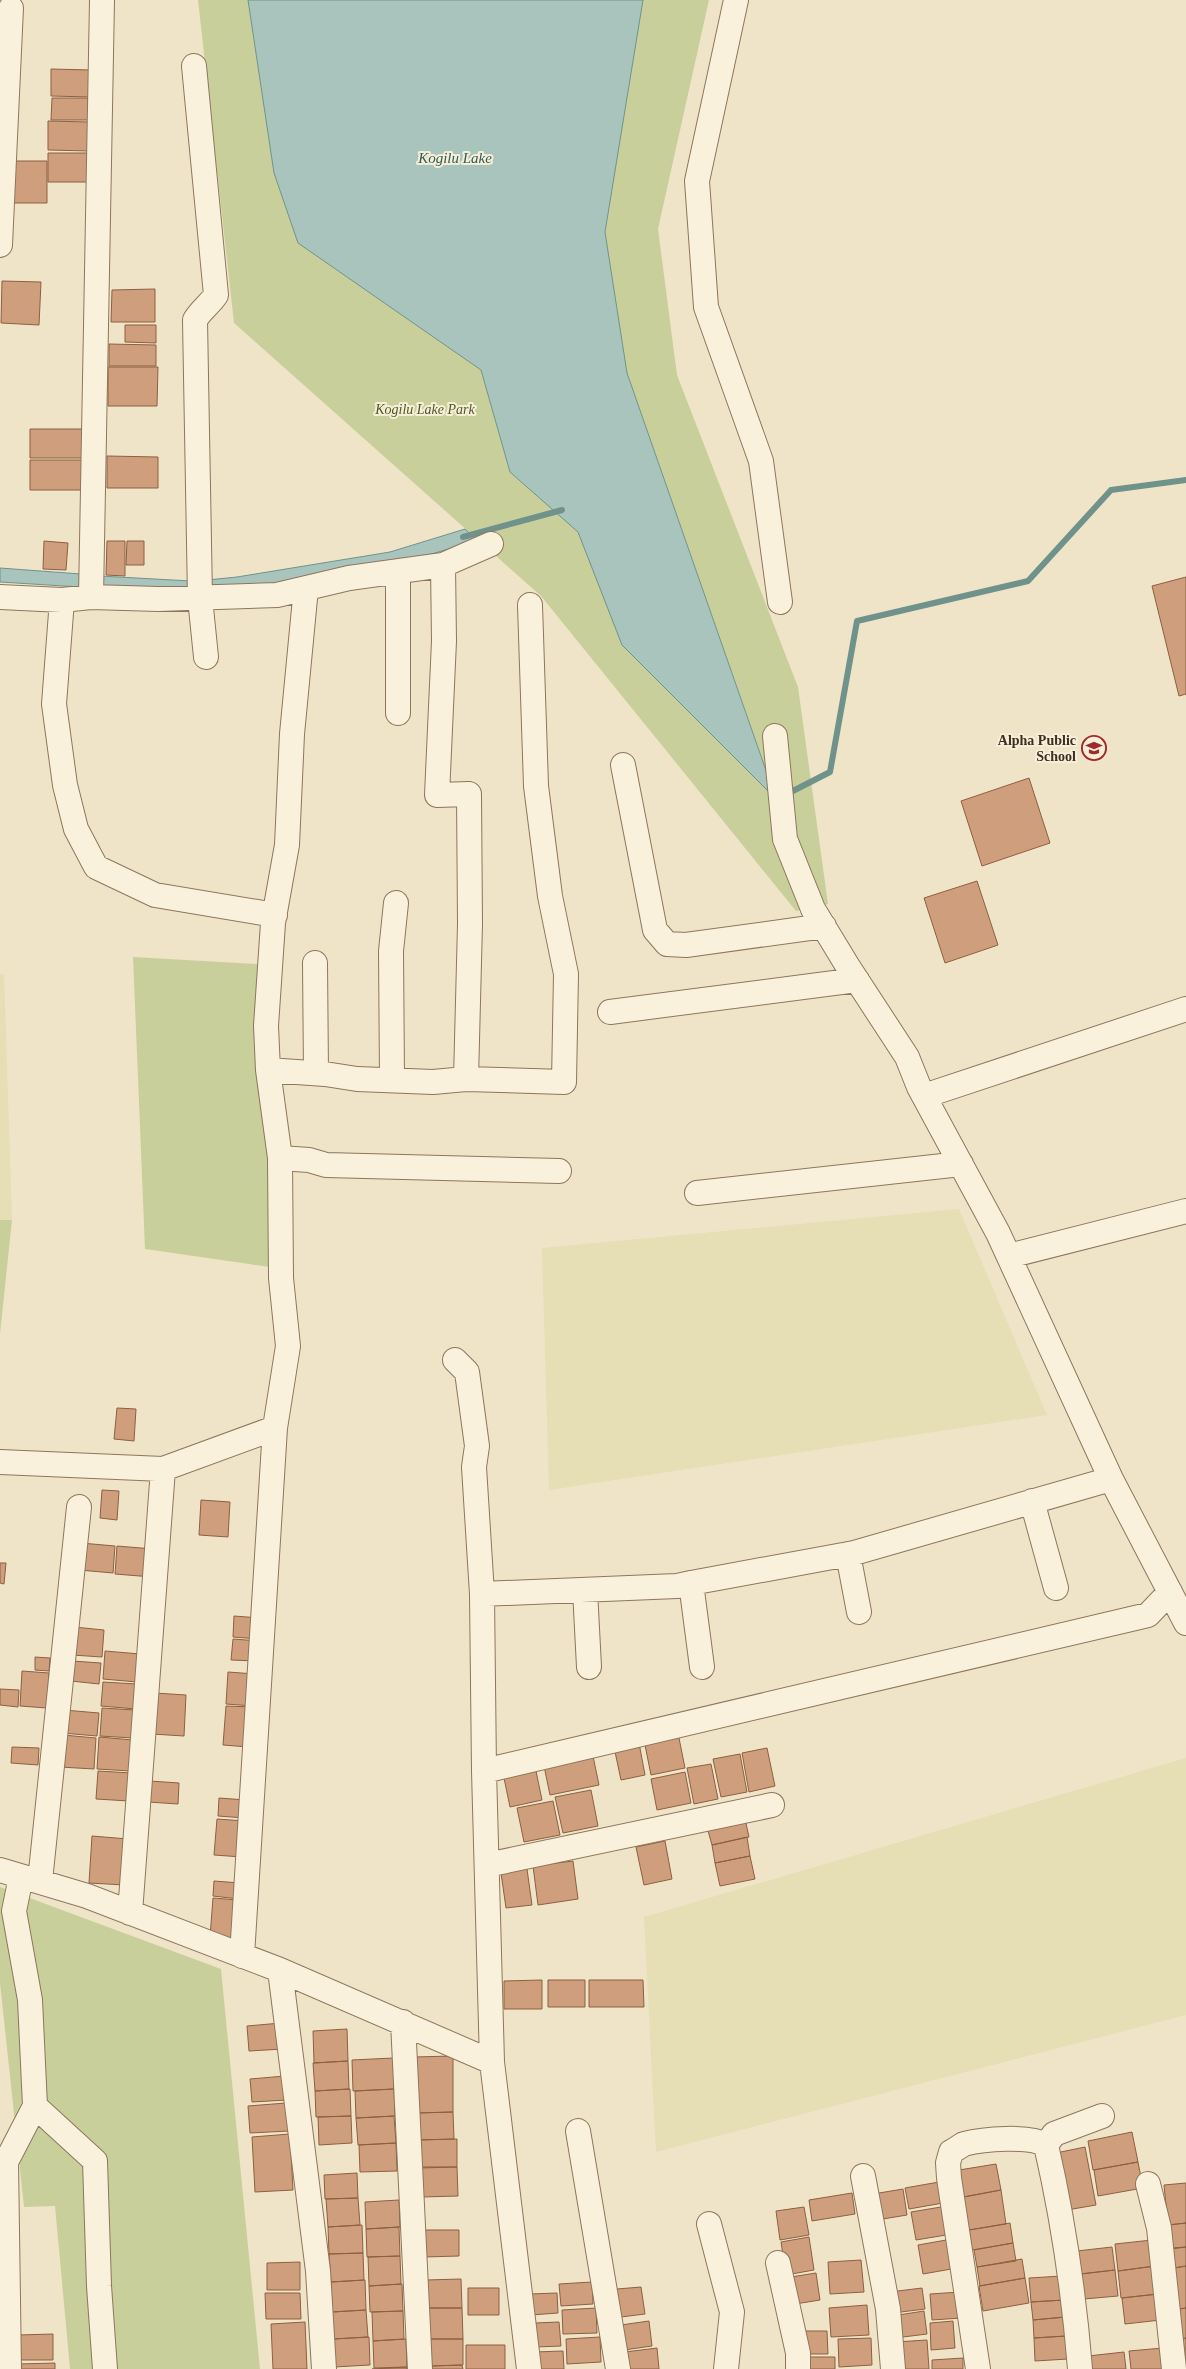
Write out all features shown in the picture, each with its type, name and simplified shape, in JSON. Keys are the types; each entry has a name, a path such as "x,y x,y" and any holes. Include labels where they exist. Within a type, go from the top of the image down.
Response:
{"street":[{"path":"91,597 102,0"},
{"path":"736,0 697,181 705,297 706,307 761,461 780,602"},
{"path":"0,245 11,8"},
{"path":"194,66 216,295 209,305 200,310 195,320 200,598 206,657"},
{"path":"0,597 62,600 91,597 200,598 277,595 349,578 442,565 491,544"},
{"path":"442,565 444,642 437,794 469,794 470,924 466,1079"},
{"path":"398,571 398,713"},
{"path":"242,1956 275,1428 288,1346 281,1278 280,1158 268,1070 266,1026 275,915 287,845 292,734 306,588"},
{"path":"62,600 54,704 65,785 74,820 96,867 155,895 275,915"},
{"path":"268,1070 316,1073 357,1079 433,1082 466,1079 564,1082 566,974 550,896 536,786 530,605"},
{"path":"775,736 785,839 814,909 907,1057 924,1096 1009,1256 1111,1479 1186,1623"},
{"path":"623,764 655,930 667,944 686,945 824,926"},
{"path":"392,1080 391,951 396,903"},
{"path":"315,963 316,1073"},
{"path":"610,1012 857,980"},
{"path":"924,1096 1186,1009"},
{"path":"280,1158 309,1160 326,1165 559,1171"},
{"path":"697,1193 961,1164"},
{"path":"1009,1256 1186,1211"},
{"path":"455,1360 467,1372 477,1446 474,1467 482,1594 484,1771 492,2062 529,2369"},
{"path":"0,1462 163,1469 275,1428"},
{"path":"130,1913 163,1469"},
{"path":"482,1594 692,1583 848,1554 1111,1479"},
{"path":"1032,1501 1056,1588"},
{"path":"9,2369 6,2162 35,2106 30,2000 14,1911 79,1507"},
{"path":"848,1554 859,1612"},
{"path":"692,1583 702,1667"},
{"path":"585,1590 589,1666"},
{"path":"484,1771 1148,1615 1170,1592"},
{"path":"487,1865 772,1805"},
{"path":"20,1876 130,1913 280,1970 492,2062"},
{"path":"280,1970 318,2271 324,2369"},
{"path":"403,2022 420,2369"},
{"path":"35,2106 95,2161 99,2286 105,2369"},
{"path":"1046,2145 1054,2134 1102,2116"},
{"path":"578,2131 618,2369"},
{"path":"978,2369 948,2163 951,2152 963,2144 1024,2138 1037,2140 1046,2145 1057,2194 1073,2288 1080,2369"},
{"path":"863,2176 888,2309 893,2369"},
{"path":"1148,2184 1159,2228 1174,2369"},
{"path":"709,2224 732,2312 726,2369"},
{"path":"778,2263 798,2353 798,2369"}],"shaded area":[{"path":"0,974 4,974 12,1220 0,1220"},
{"path":"959,1209 1047,1415 549,1490 542,1248"},
{"path":"1186,1758 1186,2015 656,2152 644,1917"}],"green space":[{"name":"Kogilu Lake Park","path":"198,0 248,0 274,173 298,243 481,370 510,472 578,531 622,645 776,798 627,373 605,232 643,0 709,0 658,229 677,375 798,687 828,904 796,911 541,596 234,323"},
{"path":"133,957 257,964 276,1268 145,1249"},
{"path":"0,1220 12,1220 0,1334"},
{"path":"0,1887 221,1969 260,2369 70,2369 55,2206 24,2207 0,1983"}],"water":[{"name":"Kogilu Lake","path":"248,0 643,0 605,232 627,373 776,799 622,645 578,532 510,472 481,370 298,243 274,173"},
{"path":"465,529 477,540 419,558 274,584 208,592 207,580 237,577 390,552"},
{"path":"0,568 81,574 80,587 0,582"},
{"path":"100,576 191,581 190,592 100,590"}],"building":[{"path":"51,69 91,70 91,97 51,96"},
{"path":"52,98 88,98 88,120 51,120"},
{"path":"48,121 89,122 89,151 48,150"},
{"path":"48,153 88,153 88,182 48,182"},
{"path":"8,161 47,161 47,203 8,203"},
{"path":"2,281 41,282 39,325 1,323"},
{"path":"155,289 155,322 111,322 112,290"},
{"path":"125,325 156,325 156,343 125,342"},
{"path":"109,344 156,345 156,366 109,366"},
{"path":"108,367 158,367 157,406 108,406"},
{"path":"30,429 82,429 82,458 30,458"},
{"path":"107,456 158,457 158,488 107,488"},
{"path":"30,460 82,460 82,490 30,490"},
{"path":"44,541 68,543 66,570 43,569"},
{"path":"107,541 125,541 125,576 106,575"},
{"path":"127,541 144,541 144,565 126,565"},
{"path":"1186,577 1186,694 1179,696 1152,586"},
{"path":"1029,778 1050,843 982,866 961,801"},
{"path":"977,881 998,945 945,963 924,898"},
{"path":"117,1408 136,1409 134,1441 114,1439"},
{"path":"102,1490 119,1491 117,1520 100,1518"},
{"path":"201,1500 230,1502 228,1537 199,1535"},
{"path":"81,1543 115,1546 113,1573 79,1570"},
{"path":"117,1546 153,1549 152,1577 115,1574"},
{"path":"0,1563 6,1563 4,1584 0,1583"},
{"path":"234,1616 260,1618 258,1639 233,1637"},
{"path":"74,1627 104,1630 102,1657 72,1655"},
{"path":"233,1639 259,1641 257,1661 231,1660"},
{"path":"105,1651 140,1654 137,1682 103,1679"},
{"path":"35,1657 50,1658 49,1671 35,1670"},
{"path":"72,1661 101,1663 99,1684 71,1681"},
{"path":"22,1671 49,1673 47,1708 20,1706"},
{"path":"228,1672 255,1674 253,1706 226,1704"},
{"path":"103,1682 137,1684 136,1709 101,1706"},
{"path":"0,1689 19,1690 18,1707 0,1705"},
{"path":"155,1693 186,1695 184,1736 152,1734"},
{"path":"226,1706 252,1707 249,1747 223,1745"},
{"path":"102,1708 135,1710 133,1738 100,1736"},
{"path":"64,1710 99,1713 97,1736 62,1733"},
{"path":"678,1733 685,1768 651,1775 644,1740"},
{"path":"63,1735 96,1738 94,1769 60,1767"},
{"path":"99,1737 133,1740 131,1771 97,1769"},
{"path":"639,1743 645,1775 621,1780 614,1747"},
{"path":"12,1747 39,1748 38,1765 11,1763"},
{"path":"767,1748 775,1786 749,1792 742,1753"},
{"path":"740,1754 747,1792 721,1797 713,1759"},
{"path":"593,1756 599,1785 550,1795 544,1766"},
{"path":"711,1764 718,1799 694,1804 687,1768"},
{"path":"98,1771 131,1773 129,1801 96,1799"},
{"path":"536,1771 542,1800 510,1807 504,1778"},
{"path":"685,1772 691,1803 657,1810 651,1779"},
{"path":"150,1781 179,1783 178,1804 148,1802"},
{"path":"591,1790 598,1826 563,1833 555,1797"},
{"path":"219,1798 246,1800 245,1818 218,1816"},
{"path":"553,1801 560,1835 524,1842 517,1808"},
{"path":"217,1819 245,1821 242,1857 214,1855"},
{"path":"745,1819 749,1837 712,1845 707,1827"},
{"path":"92,1836 128,1839 125,1885 89,1883"},
{"path":"747,1837 750,1856 715,1863 712,1845"},
{"path":"665,1841 672,1879 644,1885 636,1847"},
{"path":"750,1856 755,1879 720,1886 715,1863"},
{"path":"573,1861 578,1899 538,1905 533,1866"},
{"path":"527,1869 532,1905 506,1908 501,1873"},
{"path":"214,1881 240,1883 239,1899 213,1896"},
{"path":"213,1898 238,1900 235,1939 210,1937"},
{"path":"542,1980 542,2009 504,2009 504,1981"},
{"path":"548,1980 585,1980 585,2007 548,2007"},
{"path":"589,1980 643,1980 644,2007 589,2007"},
{"path":"281,2023 283,2049 249,2051 247,2026"},
{"path":"347,2029 348,2061 314,2063 313,2031"},
{"path":"453,2056 453,2112 415,2113 414,2057"},
{"path":"393,2058 394,2089 353,2091 352,2060"},
{"path":"348,2061 349,2089 315,2091 313,2063"},
{"path":"285,2076 287,2100 252,2102 250,2079"},
{"path":"350,2089 351,2116 316,2117 315,2091"},
{"path":"394,2089 395,2116 356,2118 355,2091"},
{"path":"286,2103 289,2131 250,2133 248,2106"},
{"path":"453,2112 454,2139 418,2140 418,2113"},
{"path":"351,2116 352,2143 319,2145 318,2117"},
{"path":"394,2116 396,2143 358,2145 356,2118"},
{"path":"1132,2132 1138,2162 1093,2170 1088,2141"},
{"path":"290,2134 293,2190 255,2192 252,2137"},
{"path":"457,2139 457,2167 419,2168 418,2140"},
{"path":"396,2143 397,2171 360,2172 359,2145"},
{"path":"1085,2147 1096,2205 1067,2210 1056,2153"},
{"path":"1138,2162 1143,2188 1098,2196 1094,2170"},
{"path":"996,2164 1001,2190 964,2197 959,2170"},
{"path":"422,2167 457,2167 458,2196 422,2197"},
{"path":"357,2173 358,2198 325,2199 324,2175"},
{"path":"939,2182 943,2203 909,2209 905,2188"},
{"path":"1186,2183 1186,2223 1168,2225 1164,2185"},
{"path":"903,2189 907,2215 877,2220 873,2194"},
{"path":"1001,2190 1006,2224 969,2230 963,2197"},
{"path":"852,2193 855,2214 812,2221 809,2200"},
{"path":"358,2198 360,2225 328,2227 326,2199"},
{"path":"399,2200 400,2227 366,2229 365,2202"},
{"path":"947,2206 952,2234 916,2240 911,2212"},
{"path":"804,2207 809,2235 780,2240 776,2211"},
{"path":"1010,2223 1013,2243 972,2250 969,2230"},
{"path":"1186,2223 1186,2247 1171,2249 1168,2225"},
{"path":"362,2225 363,2253 329,2254 328,2227"},
{"path":"399,2227 400,2256 367,2257 366,2229"},
{"path":"424,2230 459,2230 459,2256 424,2257"},
{"path":"809,2237 814,2270 786,2275 781,2242"},
{"path":"952,2239 957,2268 923,2274 918,2245"},
{"path":"1152,2240 1155,2266 1118,2271 1115,2244"},
{"path":"1013,2243 1016,2261 977,2267 974,2250"},
{"path":"1112,2247 1115,2270 1080,2274 1077,2251"},
{"path":"1186,2247 1186,2266 1174,2268 1172,2248"},
{"path":"363,2253 364,2280 331,2282 329,2254"},
{"path":"400,2256 401,2284 369,2286 368,2257"},
{"path":"1022,2259 1025,2278 980,2286 977,2267"},
{"path":"861,2260 864,2292 830,2294 828,2262"},
{"path":"300,2262 300,2290 267,2290 267,2263"},
{"path":"1155,2266 1158,2294 1121,2298 1118,2271"},
{"path":"1186,2266 1186,2308 1179,2309 1174,2268"},
{"path":"1115,2270 1118,2296 1084,2299 1081,2274"},
{"path":"816,2273 820,2300 795,2304 791,2277"},
{"path":"1062,2276 1064,2300 1031,2302 1029,2278"},
{"path":"1025,2278 1029,2303 983,2311 979,2286"},
{"path":"461,2279 462,2308 427,2308 426,2280"},
{"path":"365,2280 366,2310 332,2312 331,2282"},
{"path":"592,2282 593,2304 561,2306 559,2284"},
{"path":"402,2284 403,2311 370,2312 369,2286"},
{"path":"641,2287 645,2314 621,2317 617,2289"},
{"path":"468,2288 499,2288 499,2315 468,2315"},
{"path":"922,2288 925,2309 893,2313 890,2292"},
{"path":"960,2292 961,2318 932,2320 930,2294"},
{"path":"265,2293 300,2293 301,2319 266,2319"},
{"path":"557,2293 558,2313 531,2315 530,2294"},
{"path":"1158,2294 1161,2320 1125,2324 1122,2298"},
{"path":"1064,2300 1065,2317 1033,2320 1031,2302"},
{"path":"867,2305 869,2335 831,2337 829,2308"},
{"path":"427,2308 462,2308 463,2339 427,2339"},
{"path":"596,2308 597,2333 563,2334 562,2310"},
{"path":"1186,2308 1186,2338 1182,2339 1179,2309"},
{"path":"366,2310 368,2337 333,2339 332,2312"},
{"path":"403,2311 404,2339 373,2341 372,2312"},
{"path":"924,2311 927,2334 895,2338 892,2316"},
{"path":"1065,2317 1066,2336 1034,2338 1033,2320"},
{"path":"649,2321 652,2346 624,2350 621,2325"},
{"path":"953,2321 955,2348 931,2350 930,2323"},
{"path":"305,2322 307,2369 273,2369 271,2324"},
{"path":"559,2322 561,2346 536,2347 535,2323"},
{"path":"804,2331 827,2331 828,2354 804,2354"},
{"path":"53,2334 53,2360 19,2360 18,2335"},
{"path":"1066,2336 1068,2359 1035,2361 1034,2338"},
{"path":"369,2337 370,2365 334,2367 333,2339"},
{"path":"600,2337 601,2362 567,2364 566,2339"},
{"path":"871,2338 872,2365 839,2367 838,2339"},
{"path":"1186,2338 1186,2369 1185,2369 1182,2339"},
{"path":"406,2339 407,2367 374,2368 373,2341"},
{"path":"429,2339 463,2339 463,2365 430,2366"},
{"path":"927,2340 929,2369 897,2369 895,2342"},
{"path":"466,2345 505,2345 505,2369 466,2369"},
{"path":"657,2348 659,2369 627,2369 625,2352"},
{"path":"1163,2348 1165,2369 1131,2369 1129,2351"},
{"path":"563,2351 564,2369 535,2369 534,2352"},
{"path":"1124,2352 1126,2369 1089,2369 1088,2356"},
{"path":"803,2357 835,2357 835,2369 804,2369"},
{"path":"963,2358 963,2369 932,2369 932,2360"},
{"path":"55,2363 55,2369 18,2369 18,2364"},
{"path":"462,2365 463,2369 430,2369 430,2366"},
{"path":"407,2367 407,2369 372,2369"}],"waterway":[{"path":"785,795 830,772 857,621 1028,581 1111,490 1186,480"},
{"path":"463,537 562,510"}],"place":[{"name":"Alpha Public School","path":"1094,748"}]}
